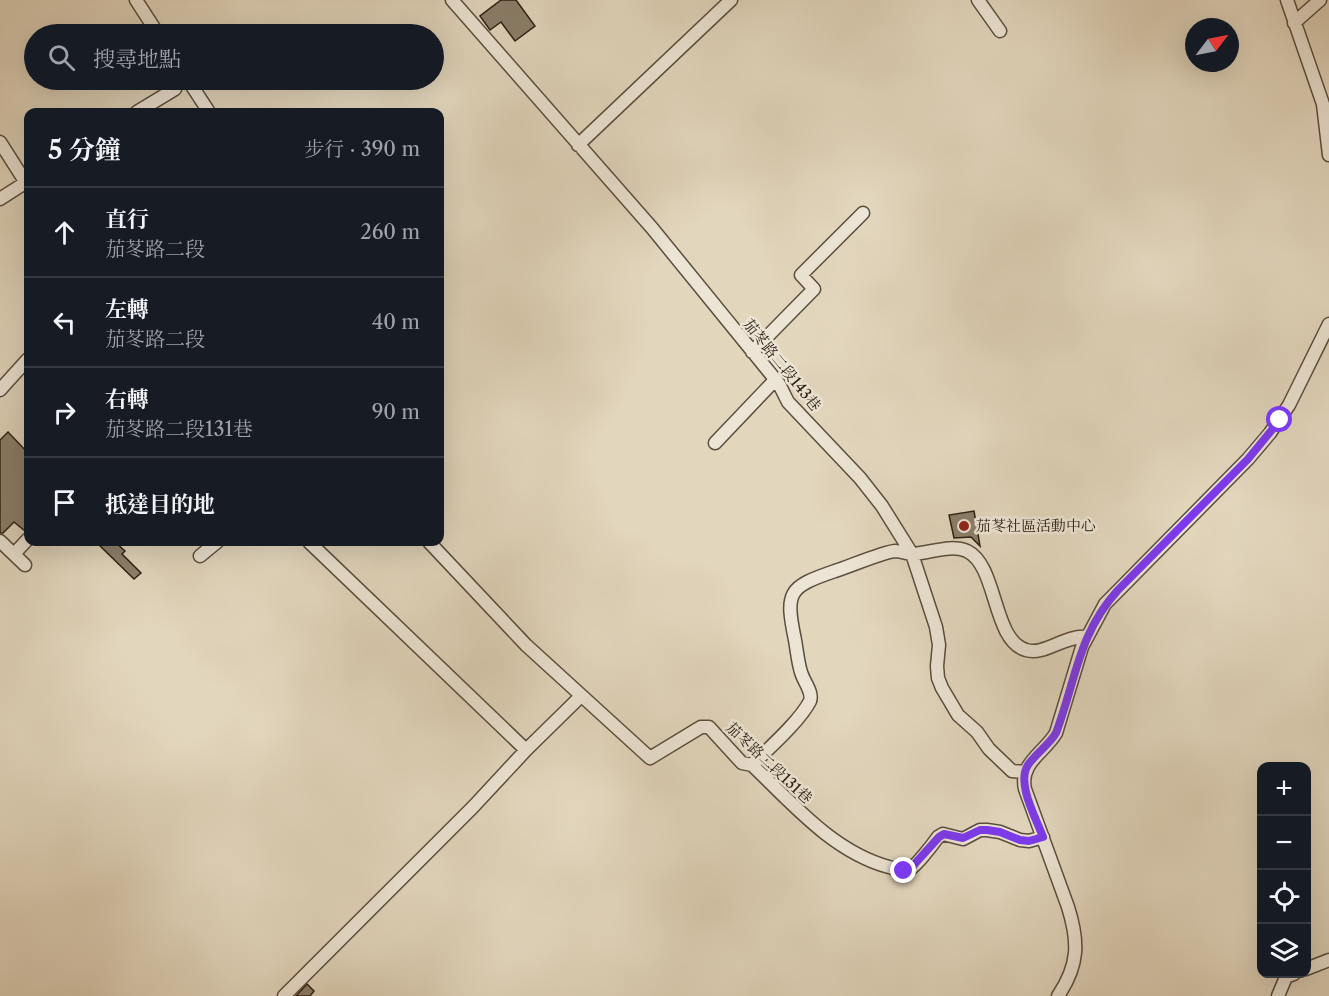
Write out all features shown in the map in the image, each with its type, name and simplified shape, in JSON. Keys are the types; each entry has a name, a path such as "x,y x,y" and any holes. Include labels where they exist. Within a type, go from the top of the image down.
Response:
{"street":[{"path":"136,0 152,24"},
{"name":"茄苳路二段143巷","path":"452,0 652,228 775,380 788,402 860,478 882,506 912,554 936,627 939,645 937,672 942,688 958,715 977,732 989,749 1012,771 1024,772"},
{"path":"578,145 730,0"},
{"path":"978,0 1000,31"},
{"path":"1287,0 1323,104 1329,155"},
{"path":"1294,23 1320,0"},
{"path":"144,108 173,90"},
{"path":"195,90 206,108"},
{"path":"0,142 24,177"},
{"path":"0,199 24,185"},
{"path":"752,352 814,289 801,275 863,213"},
{"path":"1058,996 1073,969 1074,934 1068,907 1025,789 1024,772 1056,733 1086,637 1105,604 1248,459 1270,433 1289,405 1329,324"},
{"path":"0,390 24,363"},
{"path":"715,443 775,380"},
{"path":"0,541 25,565"},
{"path":"14,554 24,543"},
{"path":"200,556 212,546"},
{"path":"313,546 526,750"},
{"name":"茄苳路二段131巷","path":"433,546 526,645 650,758 706,726 742,763 752,765 796,808 824,831 875,863 904,871 911,868 944,834 963,838 980,830 987,830 1000,832 1020,840 1029,841 1043,837"},
{"path":"752,765 797,718 810,700 810,694 801,672 789,605 795,590 811,579 895,551 912,554 954,548 965,550 976,557 983,568 1004,626 1013,640 1025,650 1037,651 1075,636 1086,637"},
{"path":"284,996 581,696"},
{"path":"1311,967 1329,960"},
{"path":"1278,996 1286,978"}],"building":[{"path":"501,0 516,0 535,26 515,41 501,22 490,30 480,16"},
{"path":"8,432 24,449 24,530 14,522 3,533 0,533 0,440"},
{"name":"茄苳社區活動中心","path":"974,511 980,546 971,537 954,538 949,515"},
{"path":"100,546 119,546 125,551 122,554 141,573 134,579"},
{"path":"307,984 314,991 310,996 296,996"}],"place":[{"name":"茄苳社區活動中心","path":"964,526"}],"route":[{"path":"904,871 908,871 944,834 963,838 980,830 987,830 1000,832 1020,840 1029,841 1043,837 1025,789 1024,772 1056,733 1082,646 1091,627 1105,604 1248,459 1280,420"}]}
